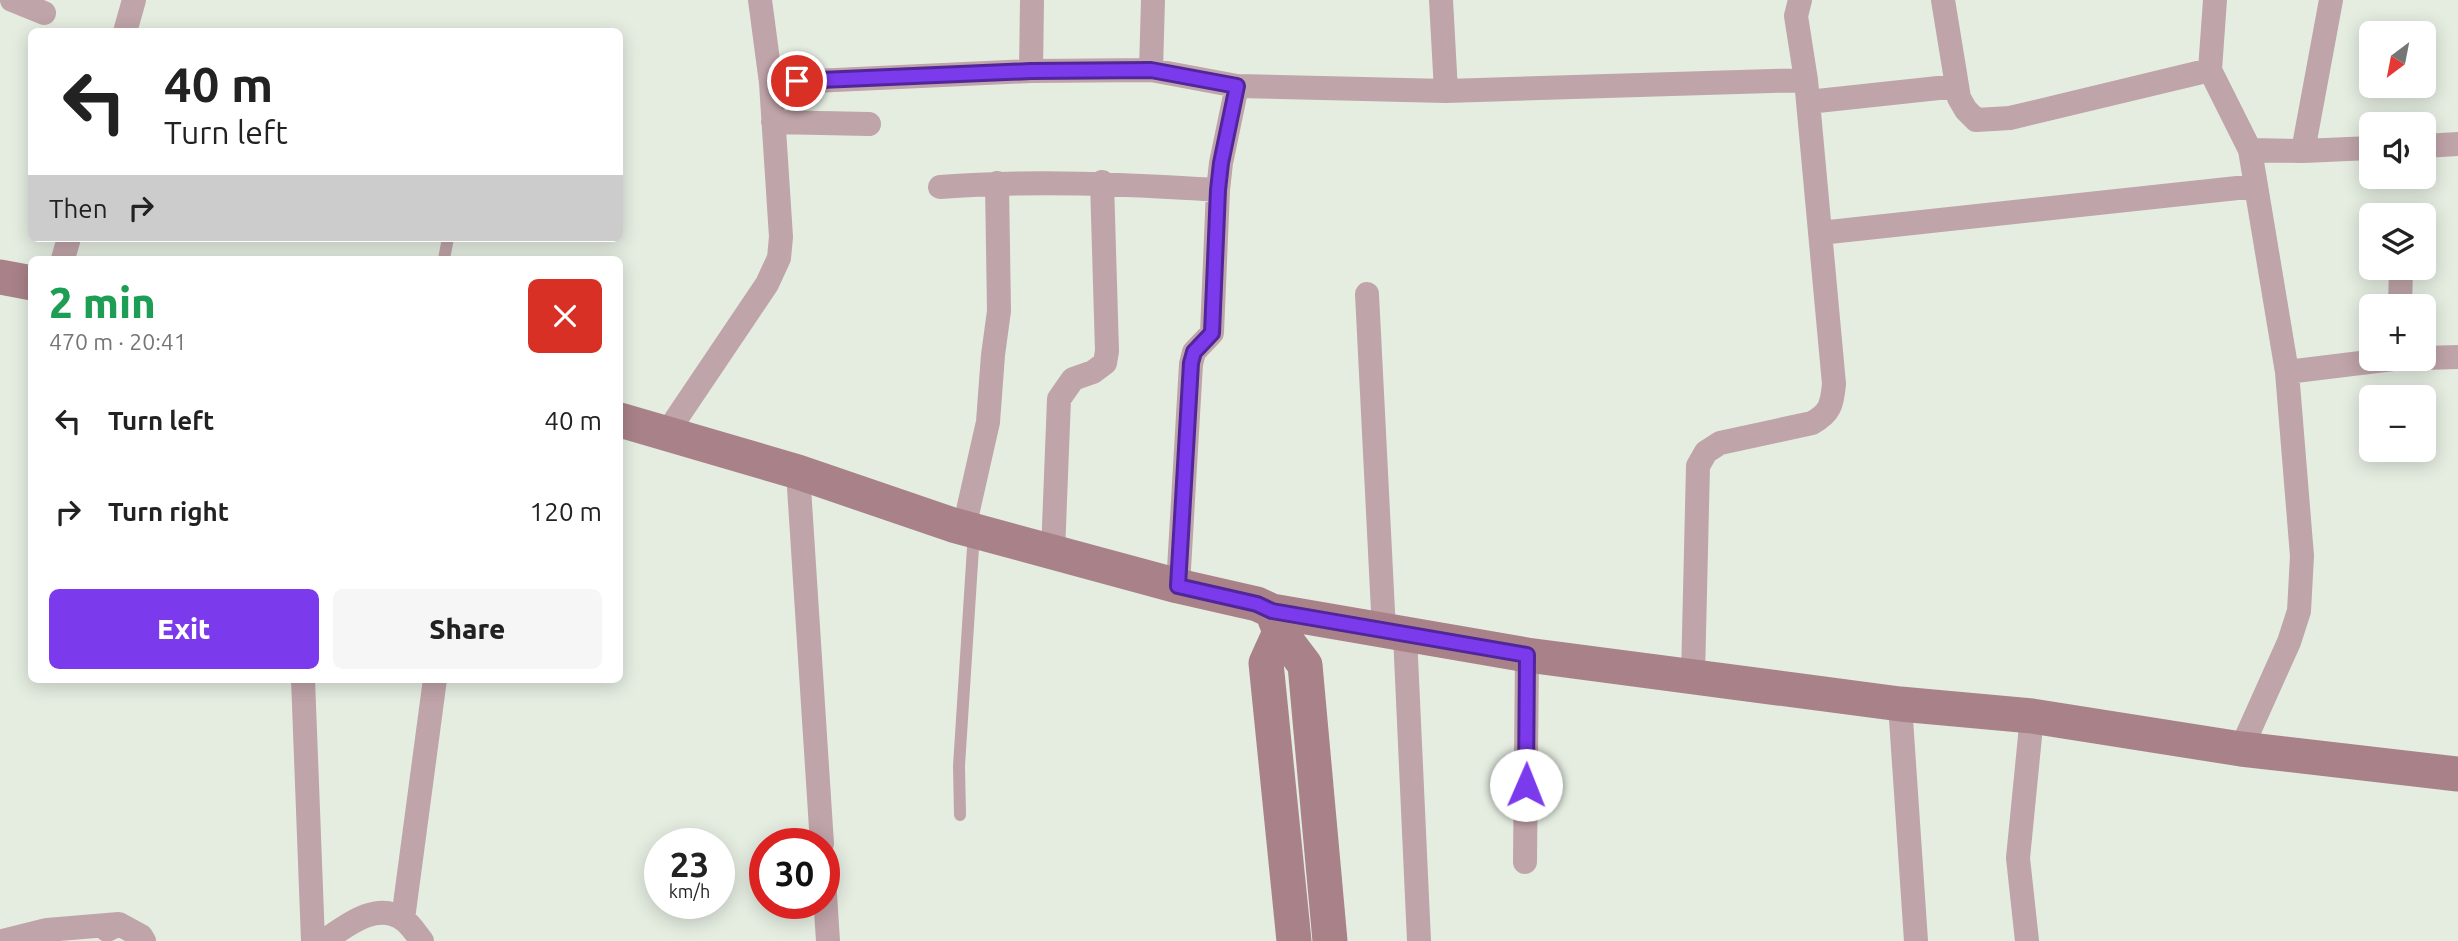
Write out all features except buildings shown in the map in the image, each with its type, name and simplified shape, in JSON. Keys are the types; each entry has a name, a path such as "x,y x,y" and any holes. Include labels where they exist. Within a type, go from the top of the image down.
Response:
{"street":[{"path":"12,0 44,13"},
{"path":"126,28 134,0"},
{"path":"666,434 767,284 779,258 781,237 771,83 760,0"},
{"path":"1031,71 1032,0"},
{"path":"1151,70 1153,0"},
{"path":"1441,0 1446,91"},
{"path":"1693,677 1699,466 1706,452 1720,443 1812,423 1824,417 1832,407 1834,384 1807,91 1796,16 1800,0"},
{"path":"1943,0 1959,98 1976,120 1995,120 2210,70"},
{"path":"2215,0 2210,70 2250,150 2287,372 2302,556 2299,611 2289,642 2241,749"},
{"path":"2302,151 2331,0"},
{"path":"771,83 1031,71 1151,70 1237,86 1446,91 1807,91 1957,86"},
{"path":"1178,586 1191,363 1194,352 1212,333 1218,190 1237,86"},
{"path":"773,122 869,124"},
{"path":"2436,145 2458,144"},
{"path":"2250,150 2359,149"},
{"path":"940,187 997,183 1102,182 1218,190"},
{"path":"1053,552 1059,399 1073,379 1093,372 1105,363 1107,351 1102,182"},
{"path":"969,530 988,422 999,311 997,183"},
{"path":"1820,233 2256,187"},
{"path":"0,276 28,282"},
{"path":"1367,294 1419,941"},
{"path":"2436,358 2458,357"},
{"path":"2287,372 2359,363"},
{"path":"623,421 799,472 969,530 1178,586 1257,604 1276,621 1305,665 1330,941"},
{"path":"799,472 821,828"},
{"path":"1276,621 1395,633 1527,655 1900,704 2032,716 2241,749 2458,774"},
{"path":"1276,621 1266,663 1294,941"},
{"path":"1525,862 1527,655"},
{"path":"303,683 313,941"},
{"path":"403,919 434,683"},
{"path":"1900,704 1916,941"},
{"path":"2027,941 2018,858 2032,716"},
{"path":"324,941 364,915 384,914 403,919 422,941"},
{"path":"827,919 828,941"},
{"path":"3,941 47,930 119,924 141,936 144,941"},
{"path":"82,941 119,924"}],"lane":[{"path":"960,814 969,530"}],"route":[{"path":"797,81 1031,71 1151,70 1237,86 1218,190 1212,333 1194,352 1191,363 1178,586 1257,604 1272,611 1527,655 1526,785"}]}
